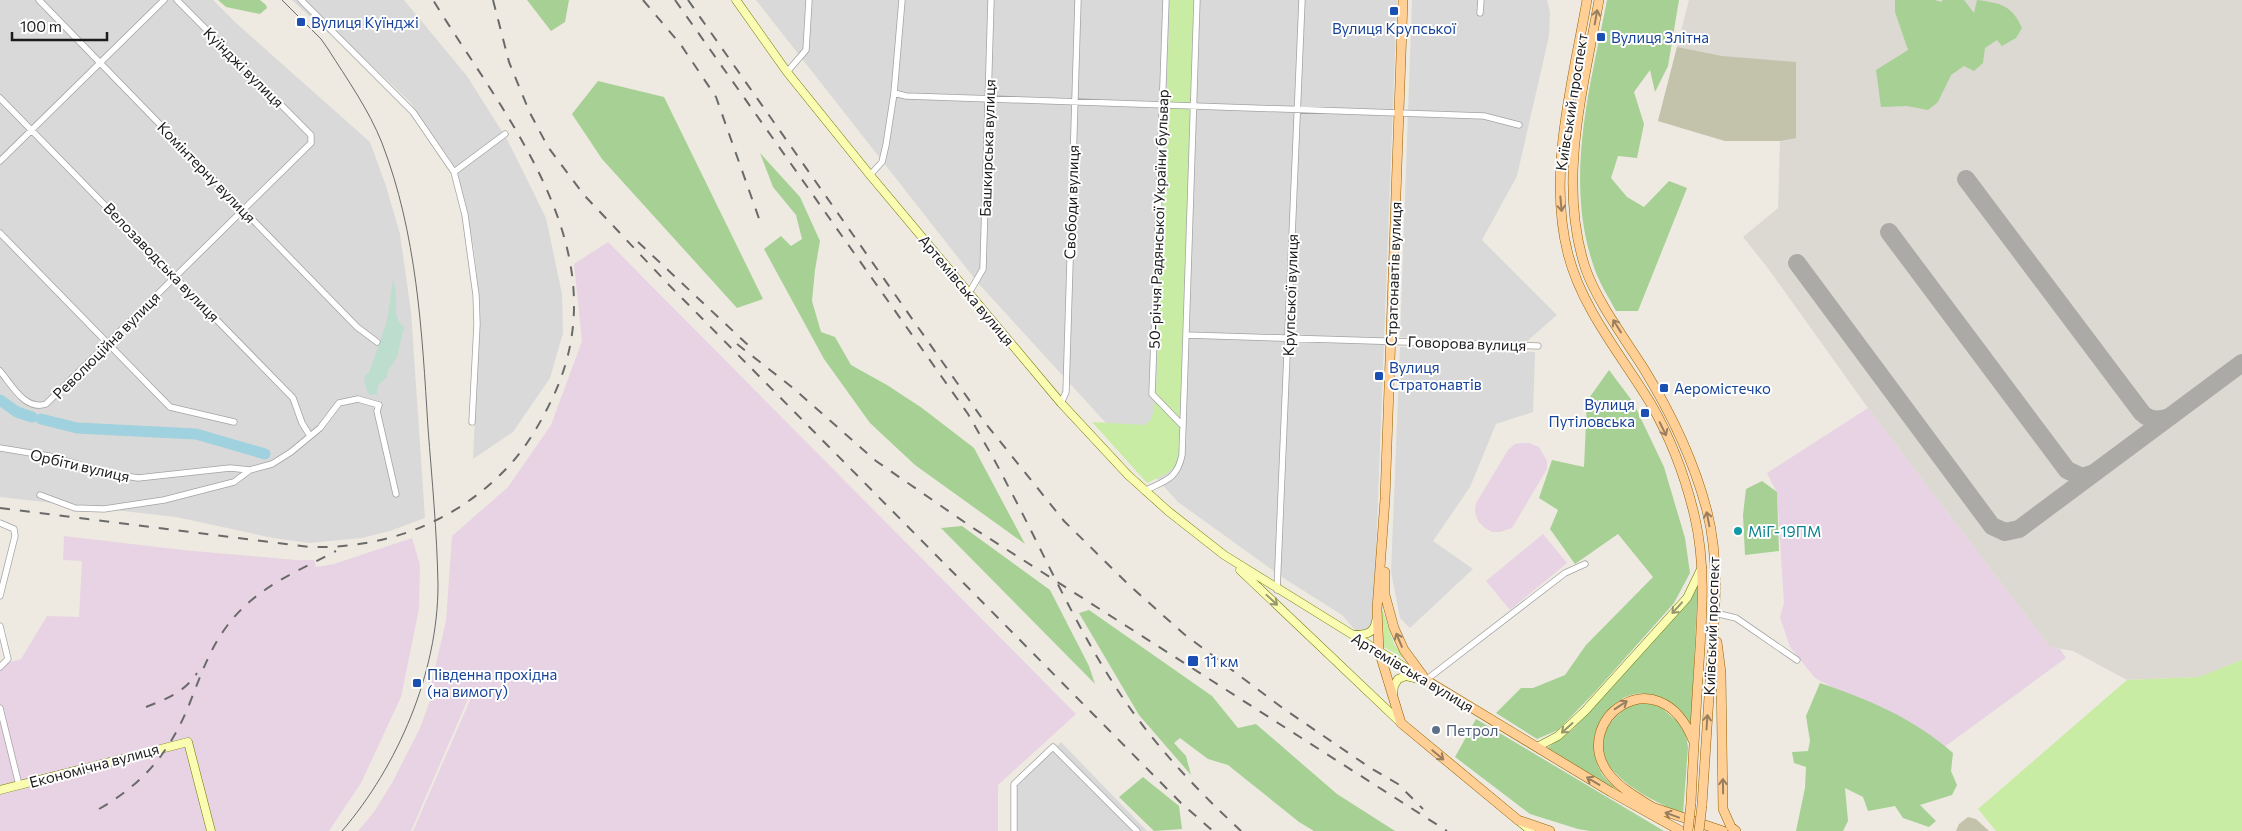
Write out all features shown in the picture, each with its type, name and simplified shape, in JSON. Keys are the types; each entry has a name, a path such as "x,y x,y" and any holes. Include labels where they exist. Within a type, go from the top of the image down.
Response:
{"main road":[{"name":"Артемівська вулиця","path":"736,0 788,72 870,175 1061,403 1144,491 1224,555 1401,723 1531,831"},
{"name":"Стратонавтів вулиця","path":"1401,723 1379,651 1377,609 1385,499 1402,0"},
{"name":"Київський проспект","path":"1587,0 1562,154 1559,182 1562,214 1568,254 1579,286 1653,409 1677,458 1695,517 1702,566 1703,595 1688,831"},
{"name":"Київський проспект","path":"1599,0 1577,126 1572,175 1574,219 1585,268 1603,304 1646,372 1689,455 1707,511 1716,569 1699,831"},
{"path":"1620,357 1630,346"},
{"path":"1634,379 1646,372"},
{"path":"1385,499 1385,595 1394,628 1404,650 1426,680"},
{"path":"1700,548 1705,551 1710,550 1713,546"},
{"name":"Артемівська вулиця","path":"1224,555 1277,590 1611,792 1681,831"},
{"path":"1537,747 1558,736 1585,711 1687,598 1702,566 1711,564 1716,569"},
{"path":"1353,635 1366,635 1372,631 1375,626 1377,609"},
{"path":"1714,616 1721,673 1723,809 1731,827 1736,831"},
{"path":"1393,697 1394,686 1398,679 1406,676 1426,680"},
{"path":"1654,808 1622,788 1608,773 1601,760 1599,743 1603,725 1613,710 1620,705 1628,700 1644,698 1659,701 1674,712 1687,724 1694,742"},
{"name":"Економічна вулиця","path":"0,790 188,742 211,831"},
{"path":"1611,792 1723,831"},
{"path":"1518,820 1550,831"}],"street":[{"name":"Комінтерну вулиця","path":"39,0 357,326 378,342"},
{"path":"0,161 164,0"},
{"name":"Куїнджі вулиця","path":"177,0 310,134"},
{"path":"301,0 413,112 454,172 466,224 476,295 478,324 472,422"},
{"path":"788,72 806,50 809,0"},
{"path":"870,175 882,162 894,94 902,0"},
{"name":"Башкирська вулиця","path":"969,293 983,269 991,0"},
{"name":"Свободи вулиця","path":"1061,403 1066,392 1078,0"},
{"name":"50-річчя Радянської України бульвар","path":"1166,0 1152,394 1183,426"},
{"path":"1144,491 1171,477 1179,470 1183,426 1197,0"},
{"name":"Крупської вулиця","path":"1277,590 1302,0"},
{"path":"1480,14 1481,0"},
{"path":"894,94 906,96 1484,116 1519,125"},
{"name":"Велозаводська вулиця","path":"0,98 176,276 293,398 302,424 310,436"},
{"name":"Революційна вулиця","path":"0,371 26,402 38,407 46,404 311,143 310,134"},
{"path":"454,172 505,134"},
{"path":"0,233 170,407 234,422"},
{"name":"Говорова вулиця","path":"1186,335 1538,346"},
{"path":"40,496 75,508 104,509 164,500 234,482 250,470 272,464 310,436 320,428 339,403 358,399 379,405 377,411 396,494"},
{"name":"Орбіти вулиця","path":"0,448 49,456 113,474 138,478 230,468 250,470"},
{"path":"0,523 14,529 14,541 0,596"},
{"path":"1426,680 1566,573 1585,564"},
{"path":"1714,616 1736,618 1797,660"},
{"path":"0,626 8,659 0,666"},
{"path":"0,708 19,785"},
{"path":"1014,831 1014,784 1053,747 1137,831"}],"shaded area":[{"path":"0,0 213,0 235,22 370,142 386,186 400,234 411,312 425,518 390,531 362,538 309,543 273,538 176,517 0,497"},
{"path":"292,0 404,0 467,76 508,141 546,218 562,294 563,333 550,378 513,432 473,459 480,306 474,249 461,187 452,162 410,102 364,58 322,28"},
{"path":"756,0 1397,0 1376,553 1372,623 1370,628 1361,632 1355,630 1342,615 1282,577 1178,502 978,283"},
{"path":"1412,0 1547,0 1550,12 1549,36 1517,176 1482,240 1557,315 1526,342 1400,337"},
{"path":"1689,0 2242,0 2242,660 2199,677 2127,680 2073,651 2050,647 1868,408 1767,267 1743,237 1778,208 1780,141 1725,141 1658,121"},
{"path":"1677,47 1722,56 1796,62 1796,138 1780,141 1725,141 1658,121"},
{"path":"608,242 1076,714 998,785 998,831 413,831 471,698 436,686 468,699 411,831 358,831 374,812 392,783 420,728 435,687 431,685 446,621 452,536 508,487 551,425 582,341 574,264"},
{"path":"393,280 396,292 397,318 404,327 397,357 387,372 387,377 378,385 377,394 371,395 367,392 364,378 369,373 387,321"},
{"path":"1400,347 1535,352 1533,412 1496,424 1470,487 1433,541 1473,569 1410,628 1400,618 1391,572"},
{"path":"1868,408 2050,647 2060,649 2066,658 1936,753 1923,736 1815,678 1790,647 1780,617 1784,603 1777,493 1767,473"},
{"path":"1529,443 1539,447 1547,461 1547,469 1512,528 1500,532 1492,532 1478,521 1475,512 1476,503 1508,450 1515,444"},
{"path":"1543,534 1567,563 1510,610 1486,581"},
{"path":"64,536 183,550 314,560 316,567 334,564 412,538 420,565 419,609 401,697 361,783 329,831 0,831 0,665 21,659 47,616 79,617 82,561 63,560"},
{"path":"1061,742 1147,831 1016,831 1017,786"},
{"path":"1968,817 1976,819 1989,831 1956,831 1959,824"}],"green space":[{"path":"218,0 260,0 267,8 260,14 226,7"},
{"path":"527,0 569,0 565,22 551,31"},
{"path":"1170,0 1195,0 1179,454 1176,466 1166,474 1147,483 1092,422 1145,425 1152,418 1156,393"},
{"path":"1607,0 1679,0 1668,66 1655,92 1650,70 1634,92 1644,124 1637,158 1618,156 1611,178 1627,197 1644,207 1669,181 1687,188 1638,311 1616,311 1602,286 1595,270 1586,237 1581,203 1580,169 1587,101"},
{"path":"1895,0 1935,0 1941,2 1943,0 1964,0 1974,13 1977,0 1992,2 2004,6 2014,14 2022,28 2016,38 2002,46 1997,40 1985,48 1983,63 1974,71 1964,66 1951,75 1938,102 1928,110 1907,106 1881,107 1876,70 1908,50 1895,12"},
{"path":"598,81 664,97 763,299 737,308 602,159 572,114"},
{"path":"760,153 800,197 820,241 812,301 821,332 835,337 851,365 887,385 922,408 974,448 1025,544 915,465 870,423 824,359 764,249 781,236 791,246 802,239 796,215 773,187"},
{"path":"1609,370 1633,402 1664,467 1685,538 1690,573 1674,603 1595,692 1558,730 1537,739 1496,713 1521,688 1533,688 1565,675 1586,645 1653,577 1618,534 1575,564 1550,529 1558,510 1539,498 1552,460 1584,467 1587,401"},
{"path":"1762,481 1777,492 1779,551 1745,555 1743,515 1746,489"},
{"path":"962,526 1050,590 1089,666 1095,684 941,528"},
{"path":"1698,581 1691,729 1674,707 1651,695 1628,696 1616,703 1600,723 1595,738 1595,749 1599,769 1616,789 1546,749 1573,729 1688,599"},
{"path":"1382,608 1394,644 1405,659 1382,646"},
{"path":"1089,610 1212,696 1238,728 1256,724 1337,794 1395,831 1314,831 1299,822 1228,765 1208,759 1180,738 1174,743 1186,756 1191,775 1139,715 1079,613"},
{"path":"2242,660 2242,831 1996,831 1978,809 2127,680 2199,677"},
{"path":"1820,683 1890,711 1923,730 1953,753 1951,771 1957,785 1952,795 1920,805 1936,821 1929,827 1903,818 1895,806 1868,811 1863,797 1845,788 1848,821 1843,831 1796,831 1805,788 1806,767 1794,763 1792,752 1808,751 1810,741 1806,716"},
{"path":"1635,702 1658,705 1678,722 1686,734 1688,747 1683,814 1644,795 1626,782 1611,768 1603,753 1603,737 1613,720"},
{"path":"1476,719 1664,831 1590,831 1530,814 1455,757"},
{"path":"1143,777 1179,806 1182,829 1154,831 1119,797"}],"waterway":[{"path":"0,400 17,412 32,417"},
{"path":"41,419 77,428 196,434 265,454"}],"taxiway":[{"path":"1966,179 2142,413 2148,418 2155,420 2169,417"},
{"path":"1889,232 2067,470 2082,477 2094,473"},
{"path":"1797,263 1992,526 2005,532 2019,529 2242,363"}],"tram line":[{"path":"282,0 321,39 350,83 377,131 394,177 403,212 416,283 437,545 438,585 436,618 431,651 422,684 397,748 381,777 342,831"}],"railway":[{"path":"0,508 309,547 336,547 388,538 437,520 481,492 516,457 536,429 552,399 570,345 574,291 565,240 546,189 521,140 433,0"},
{"path":"493,0 509,62 530,113 548,147 584,195 669,285 1181,803 1213,831"},
{"path":"643,0 681,45 716,97 762,227"},
{"path":"675,0 968,414 1002,475 1093,651 1127,704 1181,770 1241,831"},
{"path":"688,0 986,424 1064,521 1129,585 1184,634 1284,709 1369,767 1398,784 1423,809"},
{"path":"638,242 749,346"},
{"path":"737,344 793,388 876,461 973,528 1447,831"},
{"path":"99,809 142,778 164,752 181,722 215,645 238,613 250,601 277,582 336,551"},
{"path":"146,707 168,698 181,690 197,673"}],"place":[{"name":"Вулиця Крупської","path":"1394,11"},
{"name":"Вулиця Куїнджі","path":"301,22"},
{"name":"Вулиця Злітна","path":"1601,37"},
{"name":"Вулиця Стратонавтів","path":"1379,376"},
{"name":"Аеромістечко","path":"1664,388"},
{"name":"Вулиця Путіловська","path":"1645,413"},
{"name":"МіГ-19ПМ","path":"1738,531"},
{"name":"11 км","path":"1193,661"},
{"name":"Південна прохідна (на вимогу)","path":"417,683"},
{"name":"Петрол","path":"1436,730"}]}
